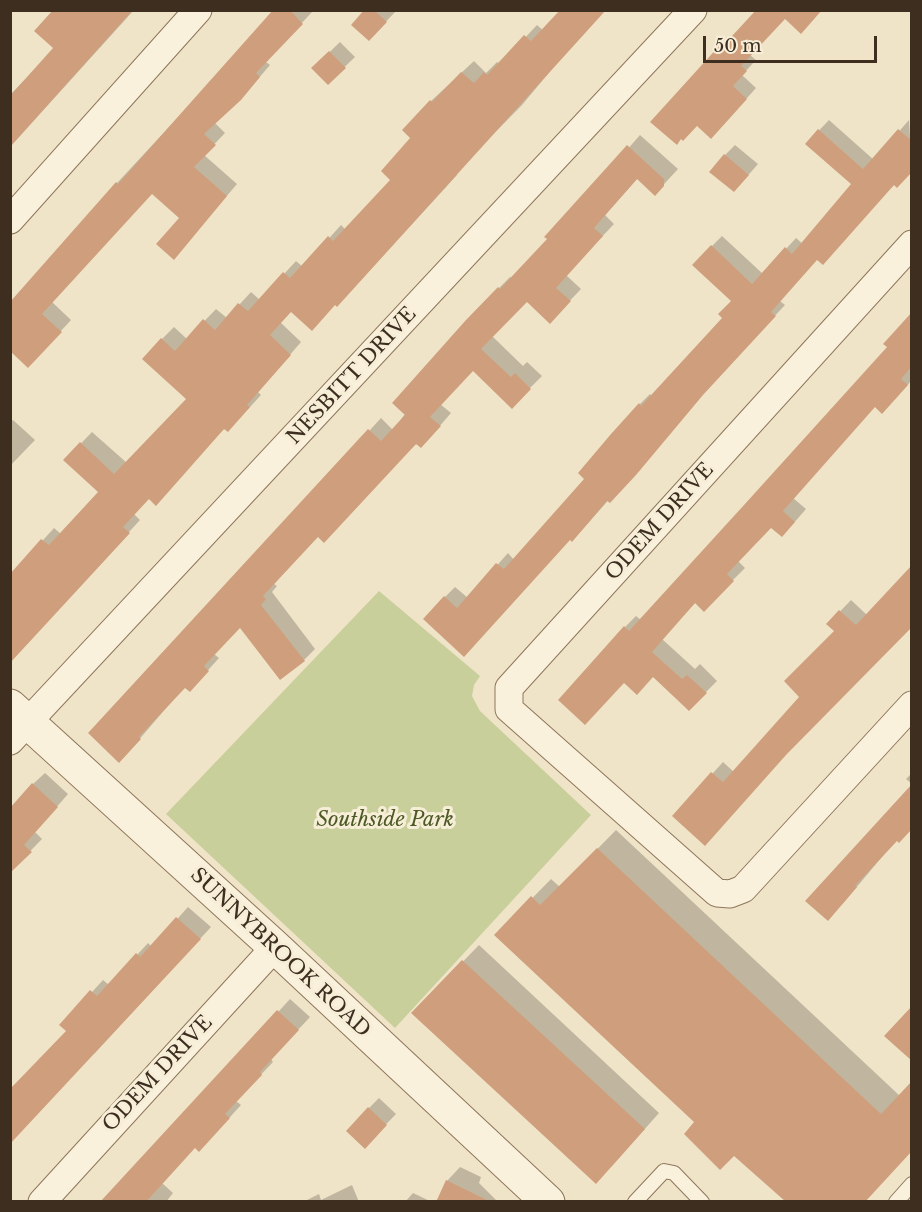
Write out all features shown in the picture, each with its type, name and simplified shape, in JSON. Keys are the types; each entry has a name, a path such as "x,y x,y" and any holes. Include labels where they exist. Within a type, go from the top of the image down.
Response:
{"street":[{"path":"10,220 198,10"},
{"name":"NESBITT DRIVE","path":"16,723 693,10"},
{"name":"ODEM DRIVE","path":"912,243 509,688 509,709 717,892 730,894 743,889 912,705"},
{"name":"SUNNYBROOK ROAD","path":"16,723 275,947 548,1202"},
{"name":"ODEM DRIVE","path":"42,1202 275,947"}],"lane":[{"path":"635,1202 664,1171 674,1173 702,1202"},
{"path":"896,1202 912,1184"}],"green space":[{"name":"Southside Park","path":"379,591 480,676 474,685 472,696 480,711 591,815 395,1028 166,814"}],"building":[{"path":"53,10 133,10 10,147 10,96 53,48 34,31"},
{"path":"273,10 290,10 303,24 256,73 260,77 241,100 204,134 216,145 194,167 227,196 174,260 156,244 179,218 152,194 42,314 62,332 28,368 10,351 10,302"},
{"path":"364,10 374,10 387,22 369,41 351,25"},
{"path":"560,10 606,10 337,307 335,305 312,331 291,312 270,335 291,355 247,405 250,407 228,432 224,429 156,506 149,499 123,527 130,533 10,663 10,574 41,539 49,545 98,492 63,460 80,442 114,474 186,399 142,359 161,338 175,351 203,319 215,330 238,303 248,311 283,272 290,278 328,236 333,241 390,180 381,171 410,138 402,130 430,100 432,102 461,72 474,83 484,72 487,75 524,35 531,41"},
{"path":"756,10 822,10 801,34 785,19 741,66 747,71 733,86 747,99 711,139 697,126 677,145 650,122 719,46 721,48"},
{"path":"329,51 346,68 328,85 311,68"},
{"path":"818,129 863,169 898,129 912,141 912,172 897,188 894,185 823,265 817,260 771,312 776,316 703,395 636,475 610,503 607,501 572,542 570,540 464,657 423,619 444,596 457,608 496,563 504,569 584,479 578,473 611,434 639,403 641,406 722,318 718,314 731,301 692,265 711,245 752,284 785,247 792,254 851,184 805,144"},
{"path":"627,145 664,179 664,186 655,196 637,179 594,228 603,236 556,288 571,301 550,324 527,302 481,349 511,377 515,373 531,389 512,409 473,371 430,417 441,426 421,448 416,444 324,543 318,537 263,596 266,599 261,605 305,661 280,680 240,628 204,666 209,671 190,692 185,688 139,737 141,739 119,763 88,733 368,429 381,441 405,415 392,403 466,320 498,287 500,289 547,239 544,237"},
{"path":"724,154 749,175 734,192 709,172"},
{"path":"912,312 912,366 901,379 908,385 882,414 875,407 783,511 795,522 782,537 771,528 727,574 734,581 704,612 695,603 652,652 682,679 687,675 707,693 689,711 653,677 637,695 624,683 585,725 558,700 624,626 629,631 744,505 887,347 883,344"},
{"path":"912,565 912,627 786,755 705,846 672,816 711,772 723,782 799,697 784,681 834,631 826,624 839,610 856,625"},
{"path":"32,783 58,807 24,845 32,852 10,873 10,808"},
{"path":"912,784 912,829 899,843 897,841 855,886 857,887 828,921 805,901"},
{"path":"597,848 881,1114 912,1081 912,1151 865,1202 786,1202 734,1156 720,1170 684,1134 694,1122 494,935 531,896 540,905"},
{"path":"176,917 201,939 10,1144 10,1089 66,1031 59,1025 90,990 97,996 136,953 140,957"},
{"path":"462,960 645,1129 596,1184 411,1013"},
{"path":"912,1006 912,1061 884,1036"},
{"path":"277,1010 299,1030 260,1072 262,1075 225,1114 230,1118 199,1152 195,1148 146,1202 100,1202"},
{"path":"368,1107 387,1125 365,1149 346,1131"},
{"path":"446,1180 491,1202 436,1202"}]}
